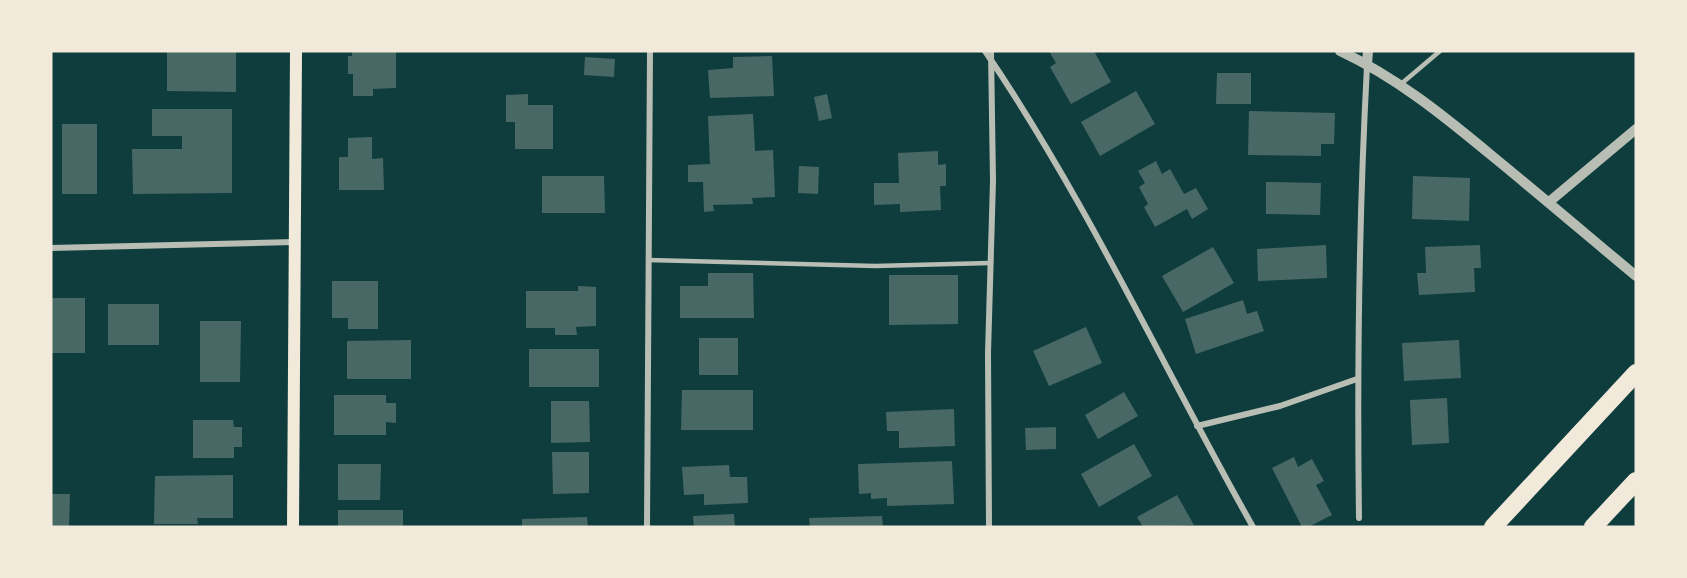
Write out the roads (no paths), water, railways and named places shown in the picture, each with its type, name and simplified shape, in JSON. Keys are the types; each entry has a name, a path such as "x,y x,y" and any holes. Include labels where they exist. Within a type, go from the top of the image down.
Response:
{"highway":[{"path":"1493,527 1636,373"},
{"path":"1593,527 1636,481"}],"main road":[{"path":"293,527 296,51"}],"street":[{"path":"647,527 650,51"},
{"path":"985,51 1016,97 1081,211 1253,527"},
{"path":"989,527 988,353 993,181 991,51"},
{"path":"1340,51 1401,85 1549,202 1636,276"},
{"path":"1359,518 1357,379 1362,271 1361,190 1368,51"},
{"path":"1549,202 1636,129"},
{"path":"51,248 294,242"},
{"path":"1197,426 1280,406 1357,379"}],"lane":[{"path":"1401,85 1440,51"},
{"path":"648,260 875,266 990,263"}]}
